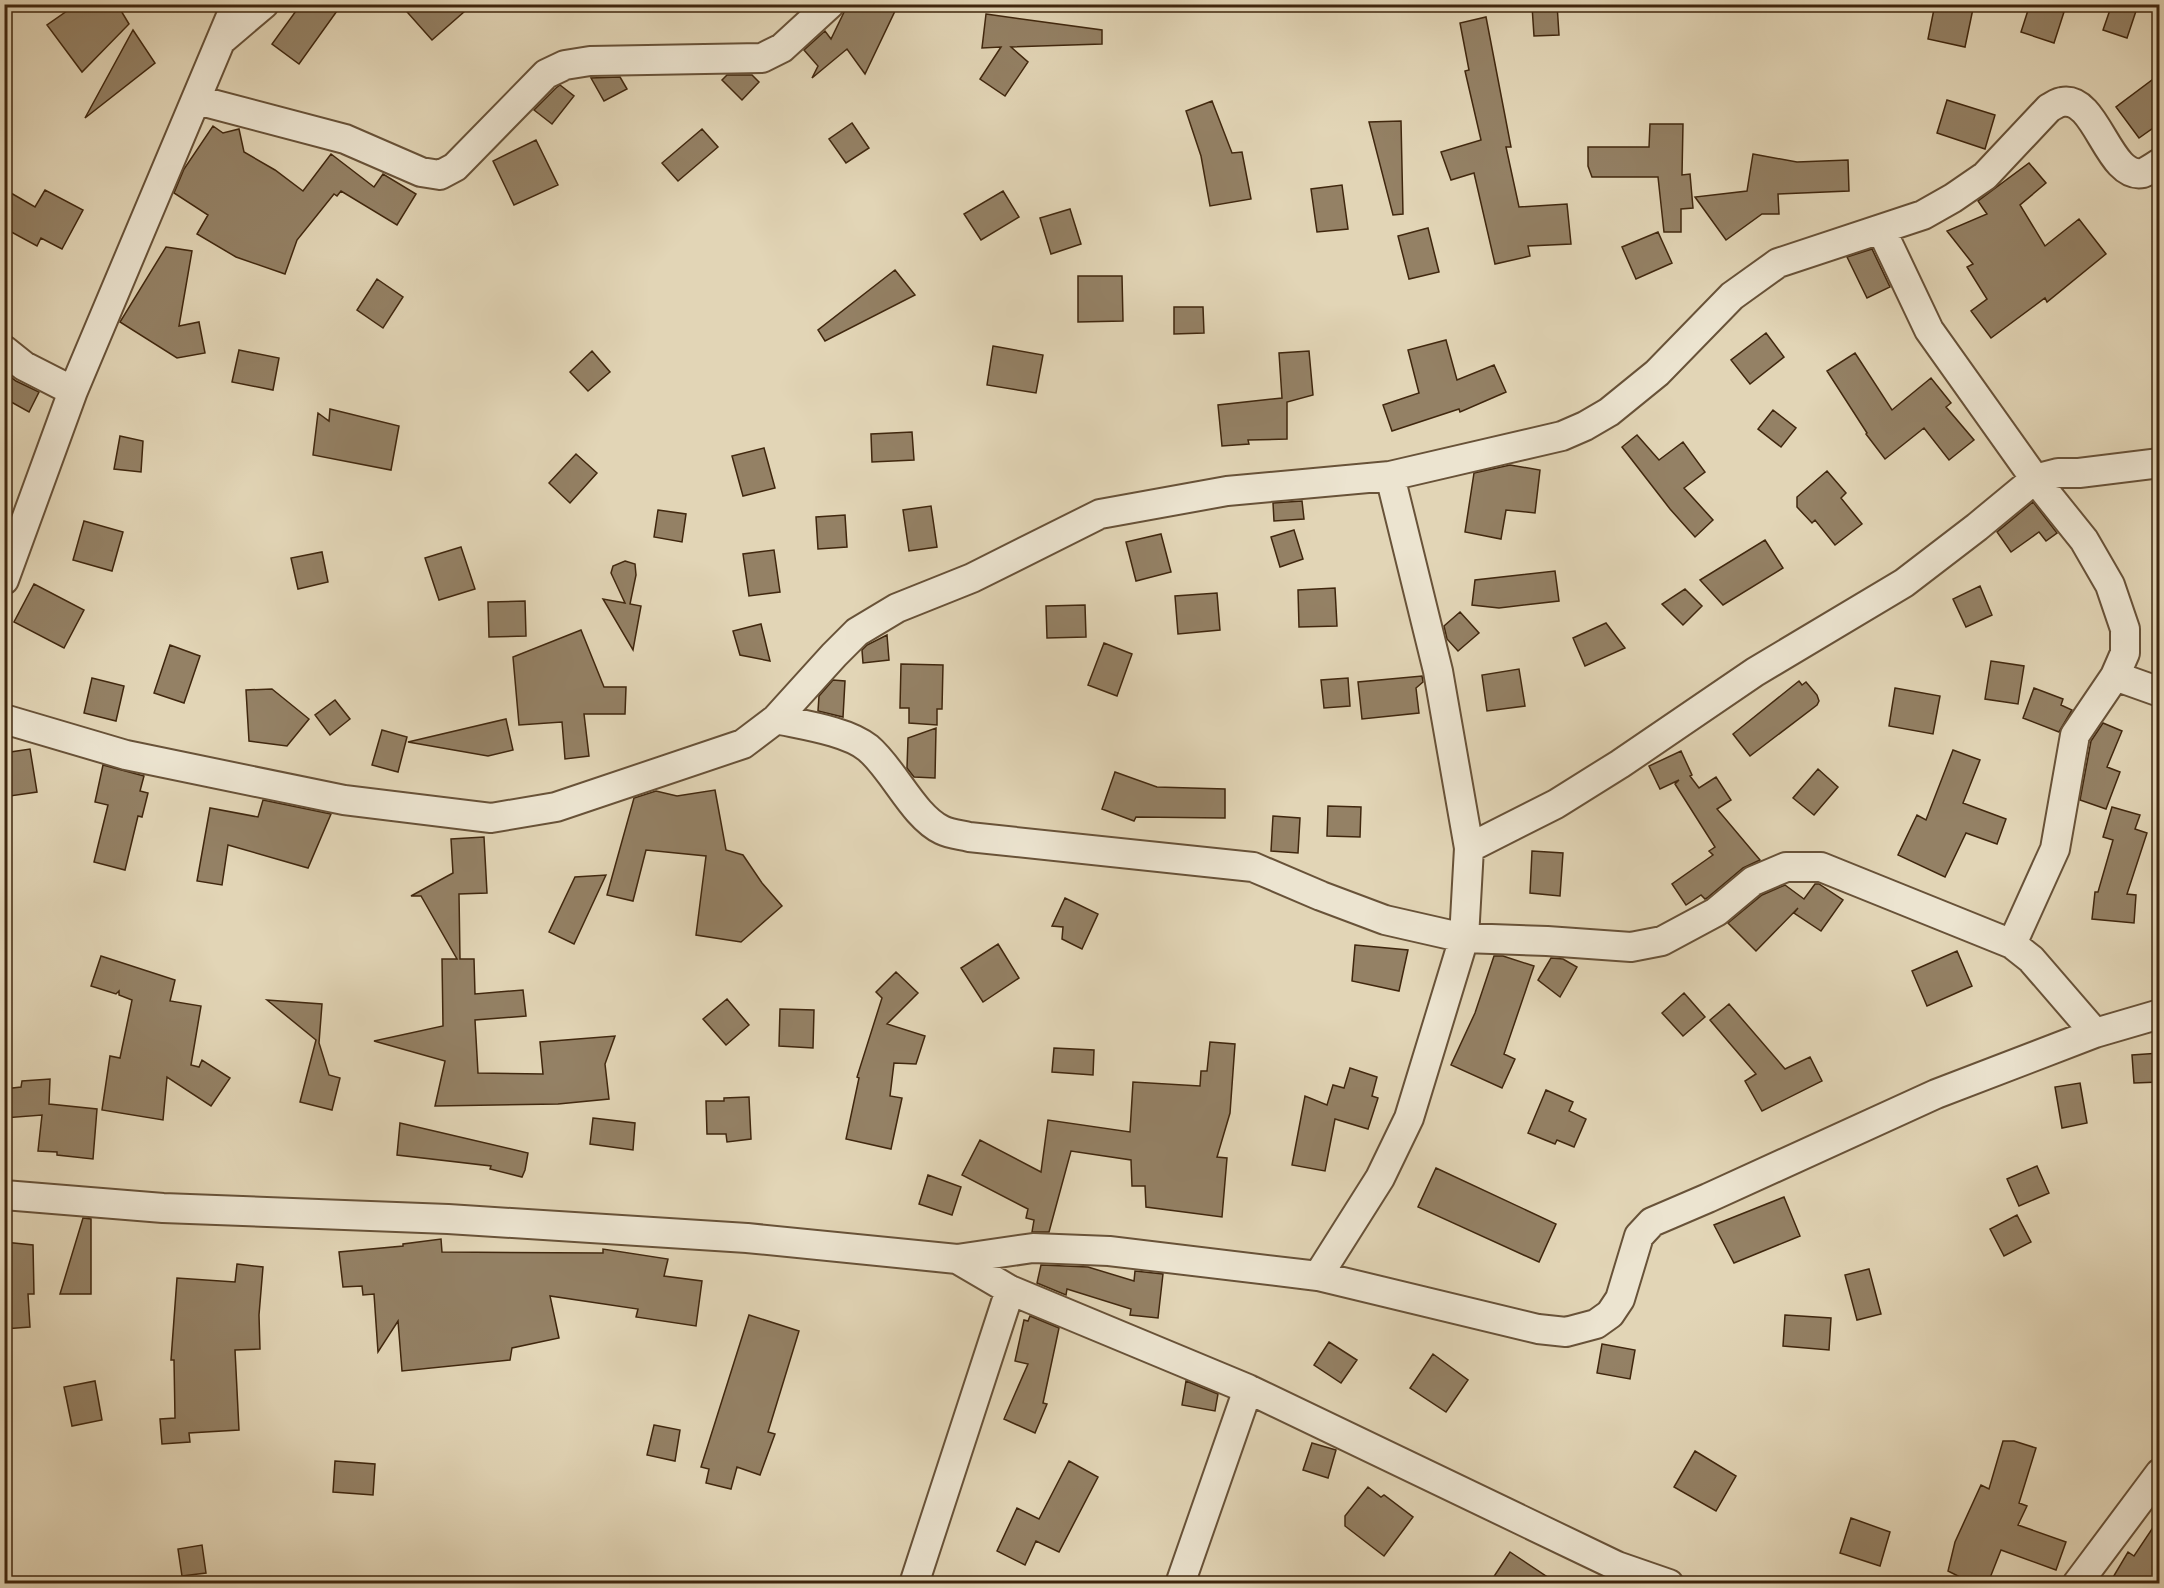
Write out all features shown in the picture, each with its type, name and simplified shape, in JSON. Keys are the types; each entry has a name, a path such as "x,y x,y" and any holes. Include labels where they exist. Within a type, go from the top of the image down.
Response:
{"street":[{"path":"4,580 73,392 236,4"},
{"path":"223,39 264,4"},
{"path":"197,100 345,139 421,172 440,175 455,167 546,74 565,65 590,61 762,58 782,48 830,4"},
{"path":"4,719 126,755 344,800 490,818 556,807 743,744 776,719 857,632 897,608 972,578 1100,514 1227,491 1390,476 1562,436 1586,426 1609,412 1657,373 1732,296 1778,263 1923,215 1985,176 2049,108 2063,101 2077,104 2088,116 2120,163 2130,171 2142,173 2160,163"},
{"path":"1881,229 1929,330 2035,479 2084,540 2110,585 2125,629 2125,653 2115,676 2075,735 2055,849 2012,944"},
{"path":"4,350 24,366 73,392"},
{"path":"1469,848 1566,798 1755,672 1904,583 2035,479 2058,473 2079,473 2160,462"},
{"path":"1318,1276 1380,1178 1409,1118 1464,938 1469,848 1438,671 1390,476"},
{"path":"2115,676 2160,692"},
{"path":"776,719 836,733 867,747 922,814 942,831 969,837 1253,867 1385,920 1464,938 1631,947 1662,941 1716,912 1753,881 1786,867 1821,867 2012,944 2031,959 2096,1033"},
{"path":"4,1195 163,1208 448,1219 747,1238 957,1259 1033,1248 1098,1251 1318,1276 1538,1329 1566,1332 1596,1324 1610,1314 1620,1299 1640,1236 1652,1222 1936,1094 2096,1033 2160,1014"},
{"path":"957,1259 1010,1290 1248,1389 1617,1566 1669,1584"},
{"path":"914,1584 1010,1290"},
{"path":"1180,1584 1248,1389"},
{"path":"2077,1584 2160,1473"}],"building":[{"path":"77,4 117,4 129,24 82,72 47,25"},
{"path":"301,4 342,4 299,64 272,44"},
{"path":"400,4 473,4 432,40"},
{"path":"848,4 881,4 895,11 865,74 847,49 812,78 818,66 804,50 825,31 831,39"},
{"path":"1557,4 1559,35 1534,36 1532,6"},
{"path":"1935,4 1974,4 1965,47 1928,39"},
{"path":"2030,4 2041,4 2064,12 2054,43 2021,32"},
{"path":"2112,4 2136,11 2127,38 2103,30"},
{"path":"986,14 1102,30 1102,44 1011,47 1028,62 1005,96 980,79 1001,47 982,48"},
{"path":"1486,17 1511,147 1506,147 1519,207 1567,204 1571,244 1528,246 1530,256 1495,264 1474,173 1451,180 1441,152 1481,140 1465,71 1469,70 1460,23"},
{"path":"133,30 155,63 85,118"},
{"path":"2160,74 2160,123 2139,138 2116,107"},
{"path":"727,75 752,75 759,82 742,100 722,80"},
{"path":"620,77 627,89 604,101 591,78"},
{"path":"560,85 574,96 552,124 534,110"},
{"path":"1947,100 1995,115 1985,149 1937,133"},
{"path":"1212,101 1232,153 1242,152 1251,199 1210,206 1201,156 1186,111"},
{"path":"1401,121 1403,214 1393,215 1369,122"},
{"path":"852,123 869,148 846,163 829,139"},
{"path":"1650,124 1683,124 1682,175 1690,174 1693,208 1681,209 1681,232 1664,232 1658,177 1592,177 1588,166 1588,147 1649,147"},
{"path":"213,126 223,133 239,129 244,152 275,170 303,191 331,154 374,187 383,174 416,194 397,225 341,191 337,196 334,194 297,240 285,274 236,257 197,234 208,215 174,193 184,169"},
{"path":"702,129 718,147 678,181 662,163"},
{"path":"536,140 558,185 514,205 493,161"},
{"path":"1753,154 1797,162 1848,160 1849,191 1778,194 1779,214 1762,214 1726,240 1695,197 1747,191"},
{"path":"2029,163 2046,183 2020,205 2045,246 2079,219 2106,254 2047,302 2045,298 1991,338 1971,311 1987,299 1967,267 1973,264 1947,231 1987,214 1978,201"},
{"path":"1342,185 1348,229 1317,232 1311,189"},
{"path":"4,189 35,207 45,190 83,210 62,249 41,238 37,246 4,228"},
{"path":"1003,191 1019,217 981,240 964,214"},
{"path":"1070,209 1081,244 1051,254 1040,218"},
{"path":"1428,228 1439,272 1409,279 1398,236"},
{"path":"1658,232 1672,263 1636,279 1622,247"},
{"path":"166,247 192,251 179,326 199,322 205,353 177,358 120,322"},
{"path":"1872,249 1890,287 1867,298 1847,257"},
{"path":"895,270 915,295 825,341 818,330"},
{"path":"1078,276 1122,276 1123,321 1078,322"},
{"path":"377,279 403,297 383,328 357,310"},
{"path":"1174,307 1203,307 1204,333 1174,334"},
{"path":"1766,333 1784,357 1750,384 1731,360"},
{"path":"1446,340 1457,380 1494,365 1506,392 1460,412 1459,409 1392,431 1383,405 1419,393 1408,350"},
{"path":"993,346 1043,355 1036,393 987,385"},
{"path":"239,350 279,358 273,390 232,382"},
{"path":"592,351 610,372 588,391 570,372"},
{"path":"1309,351 1313,395 1287,402 1287,439 1248,440 1249,444 1222,446 1218,405 1282,398 1279,353"},
{"path":"1855,353 1892,410 1931,378 1951,403 1946,407 1974,440 1949,460 1924,428 1885,459 1866,434 1827,371"},
{"path":"4,372 16,381 39,392 29,412 4,398"},
{"path":"330,409 399,426 391,470 313,455 318,413 329,421"},
{"path":"1773,410 1796,428 1781,447 1758,429"},
{"path":"912,432 914,460 872,462 871,434"},
{"path":"1637,435 1659,460 1683,442 1705,472 1684,488 1713,520 1695,537 1622,447"},
{"path":"120,436 143,441 141,472 114,469"},
{"path":"764,448 775,488 743,496 732,456"},
{"path":"576,454 597,473 570,503 549,483"},
{"path":"1510,465 1540,470 1535,513 1506,510 1501,539 1465,532 1474,473"},
{"path":"1827,471 1846,493 1841,498 1862,524 1835,545 1815,520 1812,523 1797,507 1797,497"},
{"path":"1302,501 1304,519 1274,521 1273,503"},
{"path":"2033,502 2057,533 2046,541 2039,532 2011,552 1997,532"},
{"path":"931,506 937,547 909,551 903,510"},
{"path":"658,510 686,514 682,542 654,537"},
{"path":"845,515 847,547 818,549 816,517"},
{"path":"84,521 123,532 112,571 73,560"},
{"path":"1294,530 1303,559 1280,567 1271,537"},
{"path":"1161,534 1171,572 1136,581 1126,542"},
{"path":"1765,540 1783,568 1723,605 1700,580"},
{"path":"461,547 475,589 439,600 425,558"},
{"path":"774,550 780,592 749,596 743,554"},
{"path":"322,552 328,582 298,589 291,558"},
{"path":"625,561 635,564 636,575 630,604 641,606 633,650 603,599 625,603 611,573 613,566"},
{"path":"1555,571 1559,601 1499,608 1472,605 1475,580"},
{"path":"34,584 84,610 64,648 14,622"},
{"path":"1980,586 1992,615 1966,627 1953,599"},
{"path":"1335,588 1337,626 1299,627 1298,590"},
{"path":"1685,589 1702,606 1683,625 1662,604"},
{"path":"1217,593 1220,630 1178,634 1175,596"},
{"path":"525,601 526,636 489,637 488,602"},
{"path":"1085,605 1086,637 1047,638 1046,606"},
{"path":"1460,612 1479,633 1458,651 1447,639 1444,626"},
{"path":"1606,623 1625,648 1585,666 1573,638"},
{"path":"761,624 770,661 740,655 733,631"},
{"path":"581,630 604,687 626,687 625,714 584,714 589,756 565,759 562,722 519,725 513,657"},
{"path":"887,635 889,660 863,663 862,650"},
{"path":"1104,643 1132,654 1117,696 1088,685"},
{"path":"170,645 200,656 184,703 154,693"},
{"path":"1991,661 2024,666 2018,704 1985,699"},
{"path":"901,664 943,665 942,709 937,709 937,725 909,723 909,708 900,708"},
{"path":"1519,669 1525,706 1487,711 1482,675"},
{"path":"1422,676 1423,682 1416,688 1419,713 1362,719 1358,682"},
{"path":"92,678 124,686 116,721 84,713"},
{"path":"1348,678 1350,706 1324,708 1321,680"},
{"path":"833,680 845,681 843,717 818,711 819,696"},
{"path":"1799,681 1802,685 1806,682 1817,695 1819,701 1817,705 1750,756 1733,734"},
{"path":"1895,688 1940,696 1933,734 1889,726"},
{"path":"2034,688 2063,699 2061,705 2072,710 2059,732 2023,718"},
{"path":"272,689 309,719 287,746 249,741 246,690"},
{"path":"335,700 350,719 330,735 315,715"},
{"path":"506,719 513,750 488,756 408,742"},
{"path":"2103,723 2122,731 2107,767 2120,772 2106,809 2080,800 2091,741"},
{"path":"936,728 935,778 914,777 907,768 908,738"},
{"path":"382,730 407,737 398,772 372,765"},
{"path":"30,749 37,792 10,796 4,753"},
{"path":"1953,750 1980,760 1963,803 2006,819 1997,844 1966,833 1945,877 1898,855 1917,815 1926,820"},
{"path":"1681,751 1692,775 1690,776 1699,788 1716,777 1731,800 1717,809 1760,860 1743,868 1707,898 1701,895 1686,905 1672,884 1713,855 1709,851 1715,847 1675,784 1679,780 1660,789 1649,766"},
{"path":"103,765 144,776 140,791 148,793 142,817 138,816 125,870 94,862 108,805 95,802"},
{"path":"1818,769 1838,787 1814,815 1793,798"},
{"path":"1115,772 1157,787 1225,789 1225,818 1136,817 1134,821 1102,809"},
{"path":"715,790 726,850 743,855 762,883 782,906 741,942 696,935 706,856 646,850 633,901 607,895 634,798 656,791 677,796"},
{"path":"263,800 331,814 308,868 228,845 222,885 197,881 210,808 258,817"},
{"path":"1328,806 1361,807 1360,837 1327,836"},
{"path":"2112,807 2140,815 2135,829 2147,833 2127,894 2136,895 2134,923 2092,919 2095,892 2098,892 2113,840 2103,837"},
{"path":"1273,816 1300,818 1298,853 1271,851"},
{"path":"484,837 487,893 459,894 460,959 474,959 475,994 523,990 526,1016 475,1020 478,1073 543,1074 540,1042 615,1036 605,1064 609,1099 558,1104 435,1106 445,1061 374,1041 443,1026 442,959 457,959 421,896 411,896 453,873 451,839"},
{"path":"1532,851 1563,853 1560,896 1530,893"},
{"path":"606,875 574,944 549,932 575,877"},
{"path":"1815,884 1819,884 1843,900 1821,931 1794,913 1798,908 1756,951 1728,923 1762,895 1785,885 1804,899"},
{"path":"1065,898 1098,914 1082,949 1062,939 1063,927 1052,926"},
{"path":"998,944 1019,978 983,1002 961,968"},
{"path":"1355,945 1408,950 1399,991 1352,981"},
{"path":"1957,951 1972,986 1927,1006 1912,971"},
{"path":"101,956 175,980 170,1001 201,1006 191,1065 199,1067 202,1060 230,1078 211,1106 167,1077 163,1120 102,1110 110,1056 120,1058 132,1000 119,995 119,991 116,994 91,986"},
{"path":"1494,956 1503,956 1534,966 1504,1054 1515,1059 1502,1088 1451,1065 1475,1013"},
{"path":"1551,958 1563,959 1577,967 1560,997 1538,980"},
{"path":"896,972 918,993 887,1024 925,1036 916,1064 894,1063 890,1096 902,1098 891,1149 846,1139 859,1078 857,1077 882,998 876,992"},
{"path":"1684,993 1705,1017 1683,1036 1662,1013"},
{"path":"727,999 749,1025 726,1045 703,1019"},
{"path":"267,1000 322,1004 319,1043 329,1075 340,1078 332,1110 300,1102 316,1040"},
{"path":"1729,1004 1785,1069 1810,1057 1822,1081 1762,1111 1745,1081 1756,1074 1710,1020"},
{"path":"780,1009 814,1010 813,1048 779,1046"},
{"path":"1210,1042 1235,1044 1230,1113 1217,1157 1227,1158 1222,1217 1146,1207 1145,1186 1132,1186 1131,1160 1071,1151 1049,1232 1032,1232 1034,1220 1026,1218 1028,1209 962,1175 980,1140 1041,1172 1048,1120 1130,1132 1133,1082 1200,1086 1201,1071 1207,1071"},
{"path":"1054,1048 1094,1050 1093,1075 1052,1072"},
{"path":"2160,1053 2160,1082 2134,1083 2132,1055"},
{"path":"1350,1068 1377,1077 1372,1096 1378,1098 1368,1129 1335,1119 1325,1171 1292,1165 1305,1096 1327,1105 1333,1085 1344,1088"},
{"path":"50,1079 49,1104 97,1109 93,1159 38,1151 42,1115 4,1118 4,1089 21,1087 22,1081"},
{"path":"2080,1083 2087,1123 2062,1128 2055,1087"},
{"path":"1546,1090 1573,1102 1569,1111 1586,1119 1574,1147 1557,1140 1555,1144 1528,1133"},
{"path":"749,1097 751,1139 727,1142 726,1134 707,1134 706,1101"},
{"path":"593,1118 635,1123 633,1150 590,1144"},
{"path":"400,1123 528,1153 525,1170 522,1177 490,1169 491,1166 397,1155"},
{"path":"2037,1166 2049,1193 2019,1206 2007,1179"},
{"path":"1436,1168 1556,1224 1539,1262 1418,1207"},
{"path":"928,1175 961,1187 952,1215 919,1204"},
{"path":"1784,1197 1800,1236 1734,1263 1714,1225"},
{"path":"2017,1215 2031,1242 2004,1256 1990,1229"},
{"path":"83,1218 91,1219 91,1294 60,1294"},
{"path":"441,1239 442,1252 603,1253 603,1249 668,1259 664,1276 702,1281 696,1326 636,1317 638,1309 550,1296 559,1338 512,1348 510,1360 402,1371 398,1321 378,1352 374,1294 363,1295 362,1286 343,1287 339,1252 403,1246 403,1244"},
{"path":"4,1242 33,1245 34,1294 28,1294 30,1327 4,1329"},
{"path":"237,1264 263,1267 259,1315 260,1349 235,1350 239,1430 189,1433 190,1442 162,1444 160,1419 175,1418 174,1360 171,1360 177,1278 235,1282"},
{"path":"1041,1265 1088,1267 1134,1281 1135,1271 1163,1274 1158,1318 1130,1315 1131,1309 1067,1289 1066,1295 1037,1283"},
{"path":"1869,1269 1881,1314 1857,1320 1845,1275"},
{"path":"749,1315 799,1331 768,1432 775,1434 760,1475 737,1467 731,1489 706,1483 709,1469 701,1467"},
{"path":"1785,1315 1831,1318 1829,1350 1783,1346"},
{"path":"1030,1316 1059,1328 1043,1403 1047,1404 1035,1433 1004,1419 1028,1364 1015,1361 1024,1320 1028,1321"},
{"path":"1329,1342 1357,1360 1341,1383 1314,1365"},
{"path":"1602,1344 1635,1350 1630,1379 1597,1373"},
{"path":"1433,1354 1468,1380 1446,1412 1410,1388"},
{"path":"95,1381 102,1420 72,1426 64,1387"},
{"path":"1186,1381 1218,1394 1215,1411 1182,1405"},
{"path":"654,1425 680,1430 675,1461 647,1455"},
{"path":"2003,1441 2014,1441 2036,1448 2019,1503 2027,1506 2018,1525 2066,1542 2056,1570 2001,1550 1988,1583 1962,1578 1948,1571 1955,1542 1981,1485 1989,1489"},
{"path":"1312,1443 1336,1450 1328,1478 1303,1470"},
{"path":"1695,1451 1736,1476 1716,1511 1674,1487"},
{"path":"335,1461 375,1464 373,1495 333,1492"},
{"path":"1069,1461 1098,1477 1059,1552 1036,1541 1025,1565 997,1551 1017,1508 1039,1519"},
{"path":"1368,1487 1381,1497 1384,1495 1413,1517 1384,1556 1345,1526 1345,1516"},
{"path":"2160,1517 2160,1563 2156,1569 2160,1571 2160,1584 2109,1584 2128,1552 2134,1556"},
{"path":"1851,1518 1890,1532 1880,1566 1840,1553"},
{"path":"202,1545 206,1573 182,1576 178,1549"},
{"path":"1510,1552 1558,1584 1489,1584"}]}
